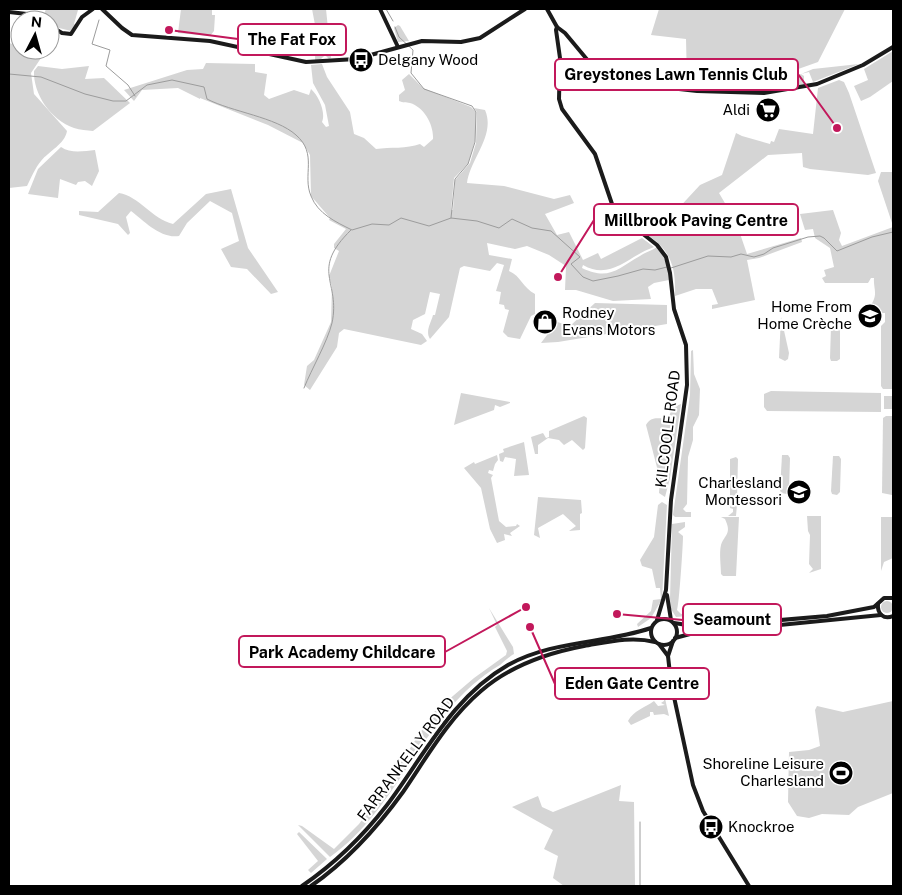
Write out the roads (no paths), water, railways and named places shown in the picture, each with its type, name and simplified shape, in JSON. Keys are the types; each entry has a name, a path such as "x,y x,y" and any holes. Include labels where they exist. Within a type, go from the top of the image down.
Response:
{"main road":[{"path":"60,32 73,32 82,17 93,9"},
{"path":"102,9 132,35 210,41 306,62 356,59 410,43 460,42 480,38 525,9"},
{"path":"380,9 398,47"},
{"path":"547,9 559,30 590,63 612,78 643,85 731,93 764,93 817,84 863,65 893,46"},
{"name":"KILCOOLE ROAD","path":"559,30 559,99 562,109 596,156 612,204 628,222 657,245 667,260 670,273 671,297 685,339 687,364 685,402 671,500 666,590"},
{"path":"666,590 657,620 651,628 651,635 668,656"},
{"path":"666,590 672,622 677,630 668,656 678,723 698,799 749,886"},
{"path":"657,620 664,618 672,622 700,627 802,619 860,611 878,604 884,598 893,598"},
{"path":"878,604 878,610 881,615 886,618 893,616"},
{"path":"657,643 667,644 690,634 881,615"},
{"name":"FARRANKELLY ROAD","path":"302,886 328,867 363,833 386,806 452,712 477,687 525,657 549,648 635,633 651,628"},
{"name":"FARRANKELLY ROAD","path":"311,886 339,864 368,835 390,809 455,717 469,701 495,680 523,664 554,652 636,638 657,643"}],"waterway":[{"path":"386,9 393,21"},
{"path":"99,20 92,44 110,50 106,66 128,85 135,96"},
{"path":"395,27 399,37 413,50 411,73 424,89 472,106 476,112 475,142 468,164 455,179 451,218"},
{"path":"9,74 41,77 85,94 113,101 126,101 147,85 172,80 204,87 207,99 217,104 266,119 296,135 303,142 308,157 309,188 314,202 328,217 352,230 372,224 389,225 401,218 429,226 451,218 477,221 499,228 512,219 532,228 551,231 580,257 571,264 583,277 593,281 643,269 655,270 667,267"},
{"path":"304,388 327,339 332,323 334,309 329,266 338,244 351,230"},
{"path":"671,268 708,256 731,257 741,254 754,257 764,254 773,248 808,237 820,236 837,251 872,237 893,232"},
{"path":"640,822 640,886"}],"place":[{"name":"The Fat Fox","path":"169,30"},
{"name":"Delgany Wood","path":"361,60"},
{"name":"Aldi","path":"768,110"},
{"name":"Greystones Lawn Tennis Club","path":"837,128"},
{"name":"Millbrook Paving Centre","path":"558,277"},
{"name":"Home From Home Crèche","path":"870,316"},
{"name":"Rodney Evans Motors","path":"545,322"},
{"name":"Charlesland Montessori","path":"799,492"},
{"name":"Park Academy Childcare","path":"526,607"},
{"name":"Seamount","path":"617,614"},
{"name":"Eden Gate Centre","path":"530,627"},
{"name":"Shoreline Leisure Charlesland","path":"841,773"},
{"name":"Knockroe","path":"711,827"}]}
